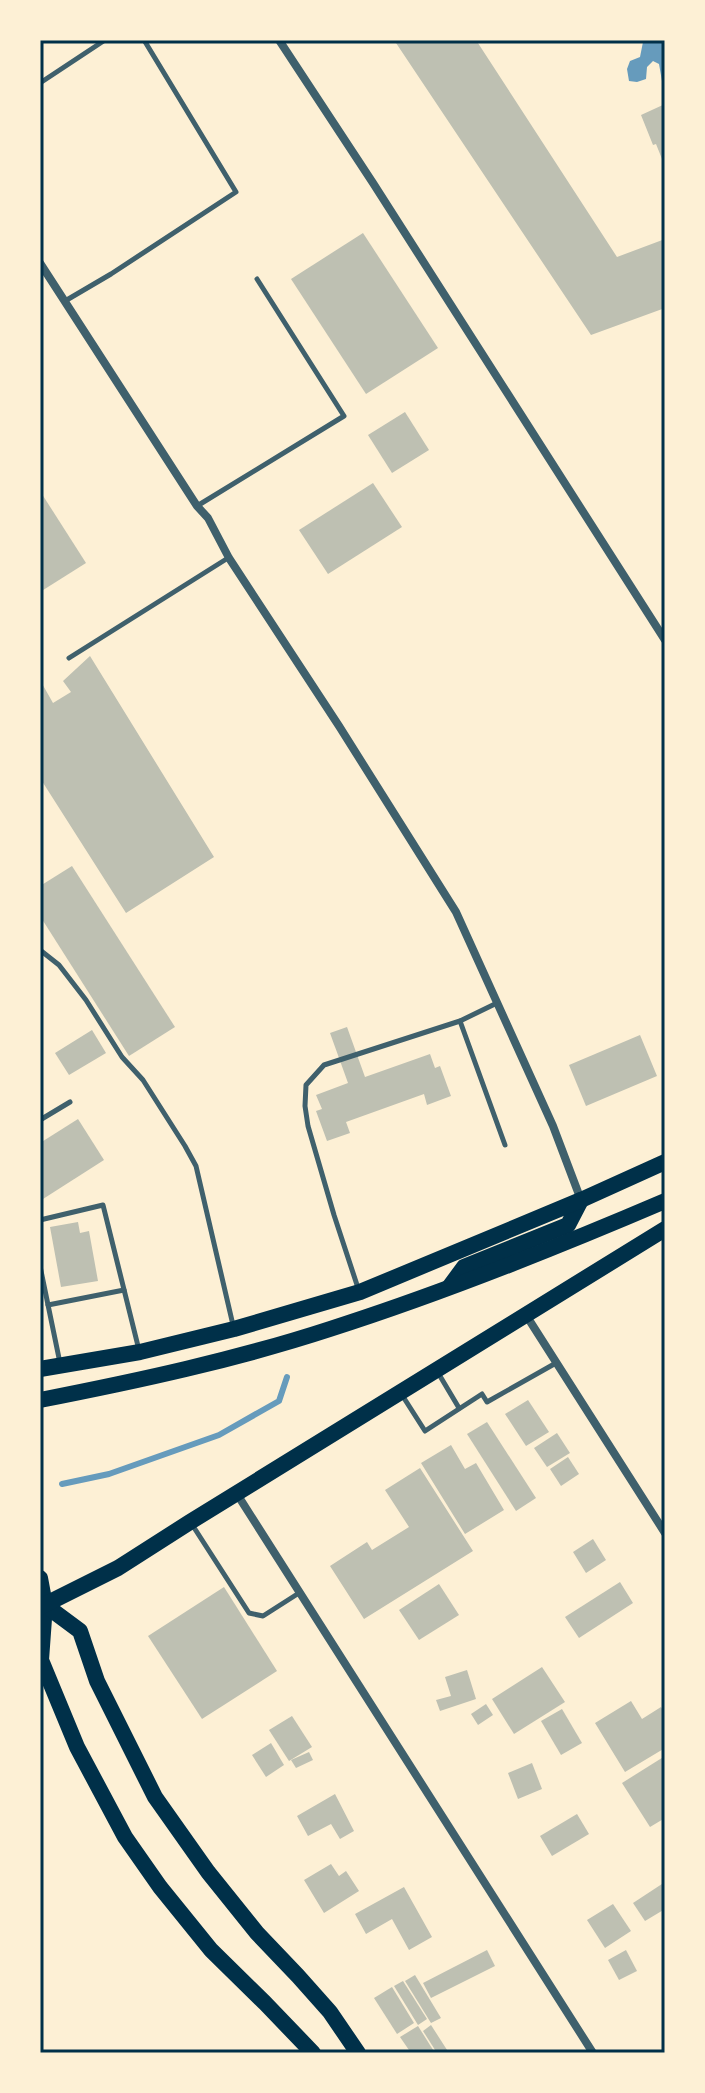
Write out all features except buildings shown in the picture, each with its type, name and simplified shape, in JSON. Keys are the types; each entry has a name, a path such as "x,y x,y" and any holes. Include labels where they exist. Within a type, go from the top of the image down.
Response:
{"main road":[{"path":"40,1369 140,1352 234,1329 360,1292 665,1162"},
{"path":"449,1287 464,1267 568,1225 581,1200"},
{"path":"40,1400 190,1368 313,1334 449,1287 665,1201"},
{"path":"42,1606 118,1568 665,1229"},
{"path":"40,1578 41,1660 77,1747 125,1837 160,1887 211,1950 313,2053"},
{"path":"42,1606 80,1631 97,1681 149,1785 181,1835 257,1933 330,2012 358,2053"},
{"path":"40,1684 56,1699"}],"street":[{"path":"279,40 665,640"},
{"path":"40,263 197,506 208,518 229,558 456,912 553,1126 581,1200"},
{"path":"526,1315 665,1533"},
{"path":"237,1494 593,2053"}],"lane":[{"path":"40,83 105,40"},
{"path":"65,301 236,192 144,40"},
{"path":"197,506 344,416 257,279"},
{"path":"69,658 229,558"},
{"path":"40,950 59,965 86,1000 122,1057 143,1080 196,1166 234,1329"},
{"path":"360,1292 308,1126 306,1085 324,1065 460,1021 497,1003"},
{"path":"460,1021 505,1145"},
{"path":"40,1120 70,1102"},
{"path":"40,1220 103,1205 140,1352"},
{"path":"40,1266 61,1367"},
{"path":"48,1305 124,1290"},
{"path":"401,1394 425,1431 482,1394 487,1402 556,1363"},
{"path":"437,1371 459,1408"},
{"path":"190,1522 249,1613 263,1616 299,1593"}],"water":[{"path":"665,40 665,83 659,64 653,61 647,67 646,79 629,81 627,69 630,61 640,57 643,42"}],"waterway":[{"path":"62,1484 109,1474 219,1435 279,1401 287,1377"}]}
